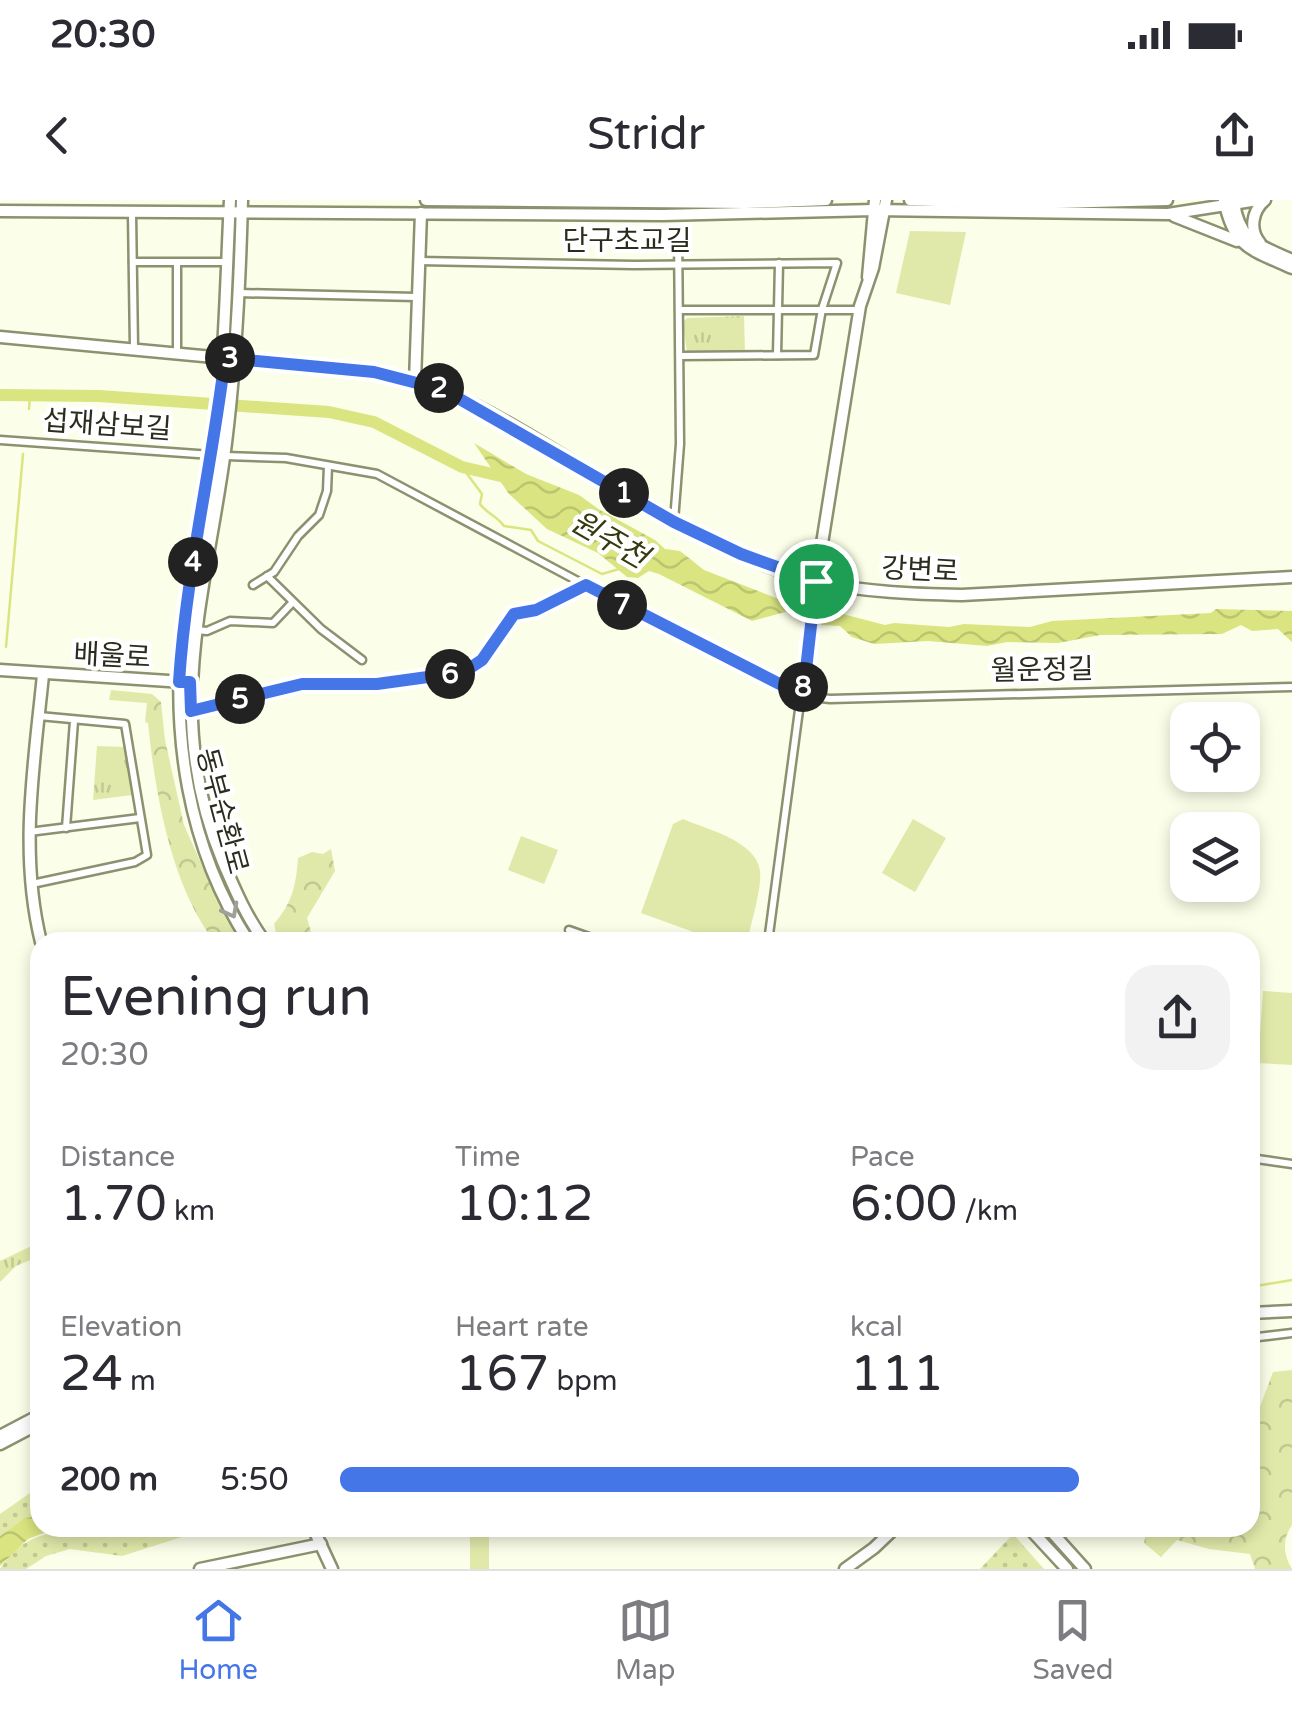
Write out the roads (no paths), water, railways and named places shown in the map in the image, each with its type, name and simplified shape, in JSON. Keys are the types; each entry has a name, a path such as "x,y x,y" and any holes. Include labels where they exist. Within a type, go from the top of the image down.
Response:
{"street":[{"path":"426,200 746,206 826,200"},
{"path":"910,200 1014,204 1167,200"},
{"path":"0,211 132,214 236,206 421,212 880,205 1168,214 1261,200 1253,229 1265,247"},
{"path":"1229,203 1232,231 1246,245"},
{"path":"1229,203 1242,232 1292,260"},
{"path":"769,932 815,586 860,310 874,268 880,205"},
{"path":"230,361 228,262 236,206"},
{"path":"218,451 238,294 236,206"},
{"path":"415,380 421,212"},
{"path":"132,214 134,348"},
{"path":"1168,214 1292,268"},
{"path":"674,522 680,444 678,232"},
{"name":"단구초교길","path":"418,261 837,263 822,309"},
{"path":"133,262 228,262"},
{"path":"176,263 177,352"},
{"path":"777,355 779,263"},
{"path":"238,294 416,297"},
{"path":"680,356 814,356 822,309"},
{"path":"680,310 860,310"},
{"name":"강변로","path":"0,338 177,352 230,361 374,372 415,380 458,398 674,522 815,586 962,595 1292,577"},
{"name":"섭재삼보길","path":"0,440 218,451 377,474 586,585 803,692"},
{"name":"동부순환로","path":"218,451 180,732 190,801 218,885 244,932"},
{"name":"동부순환로","path":"218,451 183,620 185,682 195,770 212,834 238,896 260,932"},
{"path":"253,585 274,572 298,536 319,515 327,491 328,466"},
{"path":"266,576 292,603 362,660"},
{"path":"191,711 302,684 377,684 464,672 482,660 514,614 536,610 586,585"},
{"path":"195,630 207,631 230,621 272,623 292,603"},
{"name":"배울로","path":"0,670 185,682"},
{"name":"배울로","path":"40,932 31,884 28,832 43,675"},
{"name":"월운정길","path":"803,692 830,699 1292,687"},
{"path":"31,884 144,860 147,855 126,726 39,716"},
{"path":"66,828 74,721"},
{"path":"28,832 140,818"},
{"path":"569,930 575,932"},
{"path":"1260,1159 1292,1164"},
{"path":"1260,1313 1292,1312"},
{"path":"1260,1337 1292,1333"},
{"path":"0,1436 30,1425"},
{"path":"0,1444 30,1425"},
{"path":"318,1537 332,1569"},
{"path":"845,1569 886,1537"},
{"path":"1037,1537 1066,1569"},
{"path":"1056,1537 1084,1569"},
{"path":"200,1569 321,1544"}],"water":[{"path":"474,443 526,474 579,495 665,549 680,551 704,570 799,607 885,625 949,627 1030,627 1052,621 1211,613 1216,609 1292,611 1292,642 1278,629 1252,631 1241,625 1222,634 1100,635 1058,643 874,644 852,637 840,626 803,624 789,611 752,621 659,574 649,571 638,578 627,577 598,553 547,529 509,494"},
{"path":"30,1517 30,1537 33,1537 0,1566 0,1536"}],"waterway":[{"name":"원주천","path":"0,395 99,396 329,412 374,422 462,467 509,478"},
{"path":"29,409 30,396"},
{"path":"6,647 23,454"},
{"path":"462,467 482,494 480,504 504,526 531,530 538,541 602,574 619,569"},
{"path":"1260,1285 1292,1280"}]}
